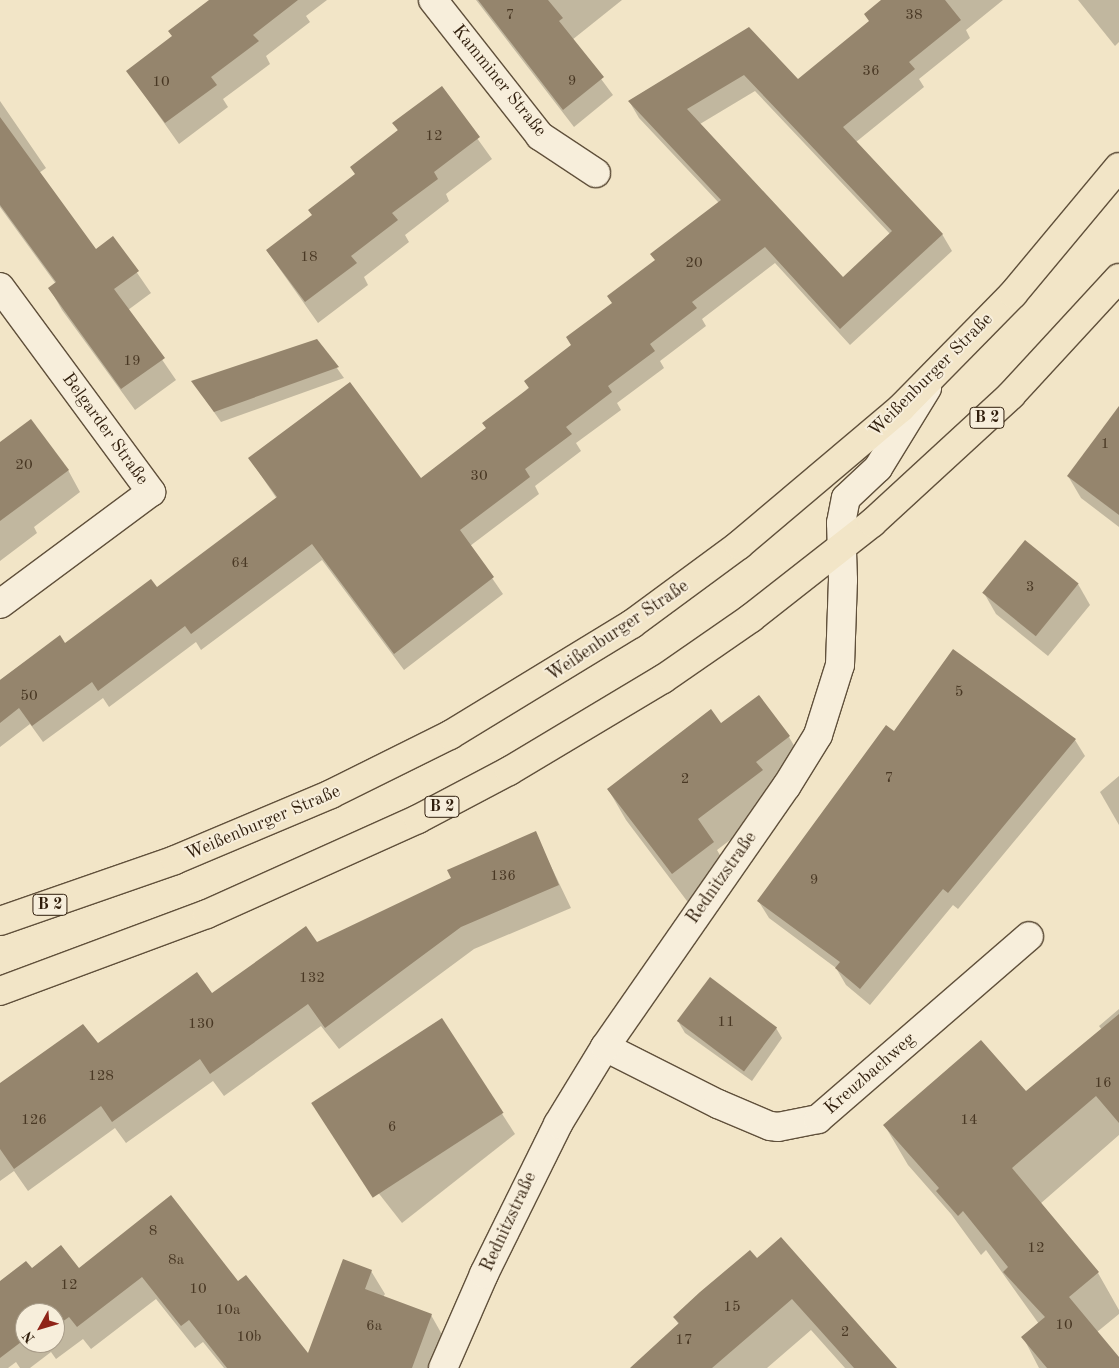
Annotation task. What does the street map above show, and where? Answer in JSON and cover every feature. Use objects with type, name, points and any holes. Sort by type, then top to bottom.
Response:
[{"type":"main road","name":"Weißenburger Straße","points":[[0,921],[175,860],[322,798],[450,735],[595,649],[711,568],[849,454],[934,376],[1013,294],[1119,167]]},
{"type":"main road","name":"B 2","points":[[0,991],[208,914],[345,853],[489,782],[663,679],[751,618],[842,546],[1011,395],[1119,278]]},
{"type":"street","name":"Kamminer Straße","points":[[433,0],[540,136],[596,172]]},
{"type":"street","name":"Belgarder Straße","points":[[0,287],[151,492],[0,604]]},
{"type":"street","name":"Rednitzstraße","points":[[443,1368],[530,1176],[605,1047],[786,787],[818,735],[840,665],[841,523],[846,498],[878,468],[934,376]]},
{"type":"street","name":"Kreuzbachweg","points":[[605,1047],[718,1104],[770,1126],[778,1127],[818,1119],[1029,936]]},
{"type":"building","points":[[209,0],[298,0],[253,35],[259,41],[211,77],[217,85],[165,123],[126,71],[172,36],[168,31]]},
{"type":"building","points":[[478,0],[548,0],[563,18],[559,21],[604,77],[563,110]]},
{"type":"building","points":[[881,0],[945,0],[961,20],[909,62],[915,69],[843,127],[943,234],[840,329],[765,247],[692,302],[697,308],[650,344],[655,351],[608,386],[612,392],[566,427],[572,434],[525,469],[530,477],[460,530],[494,577],[394,654],[312,544],[191,634],[185,626],[98,691],[92,682],[32,726],[19,708],[0,723],[0,680],[60,635],[65,643],[151,579],[157,587],[277,497],[248,458],[350,382],[421,478],[486,428],[482,423],[529,388],[524,381],[571,345],[566,337],[612,303],[607,296],[655,260],[650,254],[721,200],[628,101],[749,27],[798,79],[869,21],[864,14]],"holes":[[[744,75],[892,231],[843,277],[687,109]]]},
{"type":"building","points":[[442,86],[480,137],[434,172],[438,179],[392,213],[398,220],[351,256],[357,263],[305,302],[266,250],[312,215],[308,210],[355,174],[350,167],[398,130],[392,123]]},
{"type":"building","points":[[0,117],[96,249],[113,236],[139,271],[114,289],[165,358],[121,389],[48,288],[56,282],[0,205]]},
{"type":"building","points":[[317,339],[339,367],[214,412],[191,381]]},
{"type":"building","points":[[1119,406],[1119,515],[1067,476]]},
{"type":"building","points":[[31,419],[69,470],[0,521],[0,442]]},
{"type":"building","points":[[1025,540],[1079,583],[1036,636],[982,593]]},
{"type":"building","points":[[953,649],[1076,739],[948,893],[943,889],[860,989],[835,968],[840,962],[757,901],[886,725],[894,731]]},
{"type":"building","points":[[759,695],[790,736],[756,762],[763,770],[698,819],[714,842],[672,874],[607,789],[711,709],[721,723]]},
{"type":"building","points":[[536,831],[559,885],[461,927],[325,1028],[308,1004],[210,1074],[200,1059],[112,1122],[101,1106],[14,1169],[0,1149],[0,1083],[83,1024],[98,1043],[197,972],[212,993],[306,926],[317,942],[451,878],[447,870]]},
{"type":"building","points":[[710,977],[777,1028],[744,1071],[677,1021]]},
{"type":"building","points":[[1119,1014],[1119,1123],[1096,1096],[1012,1168],[1099,1272],[1069,1297],[1119,1357],[1119,1368],[1047,1368],[1021,1337],[1045,1317],[1003,1272],[1008,1267],[963,1211],[958,1216],[936,1191],[939,1188],[883,1125],[981,1040],[1026,1091]]},
{"type":"building","points":[[442,1018],[504,1113],[373,1198],[311,1103]]},
{"type":"building","points":[[171,1195],[238,1281],[246,1275],[308,1353],[343,1259],[372,1270],[365,1289],[432,1314],[412,1368],[227,1368],[189,1320],[181,1326],[142,1277],[77,1327],[69,1317],[65,1320],[65,1303],[15,1303],[15,1347],[0,1358],[0,1281],[26,1261],[32,1268],[61,1245],[79,1268]]},
{"type":"building","points":[[781,1237],[897,1368],[854,1368],[792,1299],[712,1368],[630,1368],[679,1323],[673,1317],[700,1292],[750,1250],[757,1258]]}]
